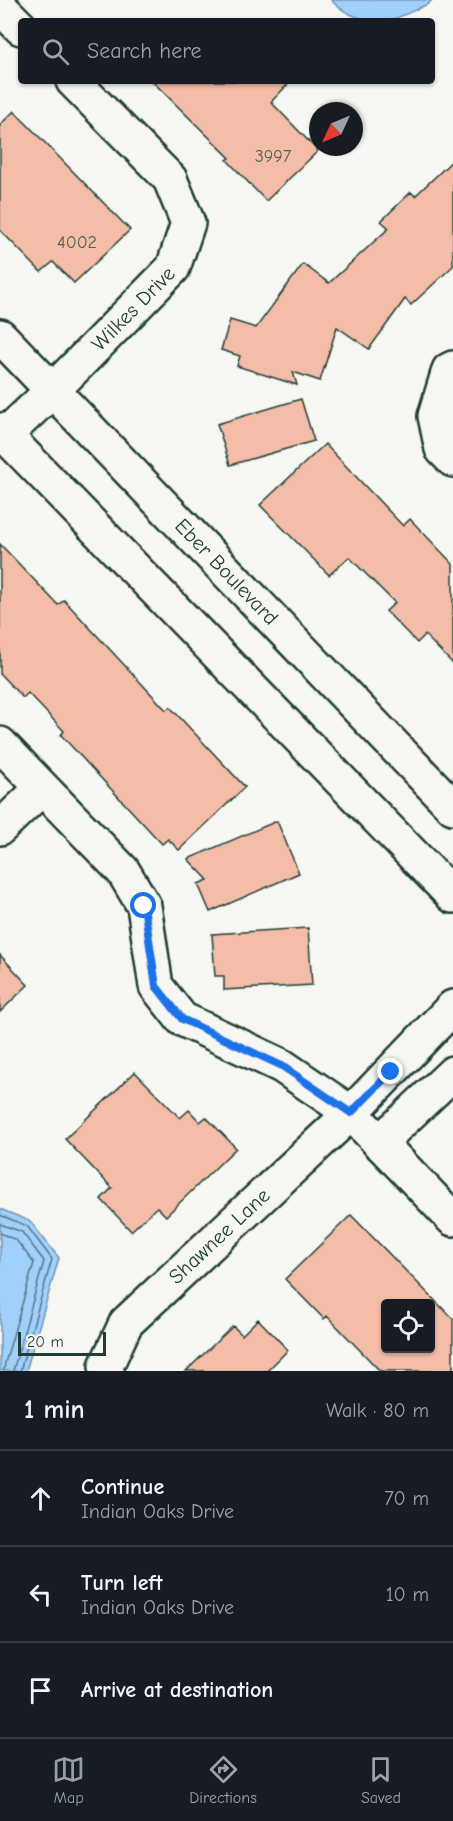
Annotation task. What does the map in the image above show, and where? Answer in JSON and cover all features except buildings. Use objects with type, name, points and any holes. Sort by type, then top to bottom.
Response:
[{"type":"street","points":[[0,7],[18,25]]},
{"type":"street","name":"Wilkes Drive","points":[[2,432],[52,390],[172,268],[188,223],[170,179],[76,84]]},
{"type":"street","name":"Eber Boulevard","points":[[0,336],[453,807]]},
{"type":"street","points":[[453,368],[449,370],[435,416],[442,449],[453,460]]},
{"type":"street","points":[[2,432],[453,896]]},
{"type":"street","points":[[0,744],[123,871],[144,906],[156,986],[182,1019],[282,1066],[351,1113],[453,1219]]},
{"type":"street","points":[[0,828],[42,788]]},
{"type":"street","name":"Shawnee Lane","points":[[107,1371],[106,1366],[126,1323],[351,1113],[453,1007]]},
{"type":"street","points":[[379,1143],[448,1078],[412,1050]]},
{"type":"water","points":[[331,0],[432,0],[396,18],[362,18],[340,8]]},
{"type":"water","points":[[0,1209],[30,1221],[59,1258],[26,1371],[0,1371]]},
{"type":"route","points":[[144,906],[156,986],[182,1019],[282,1066],[351,1113],[391,1072]]}]
